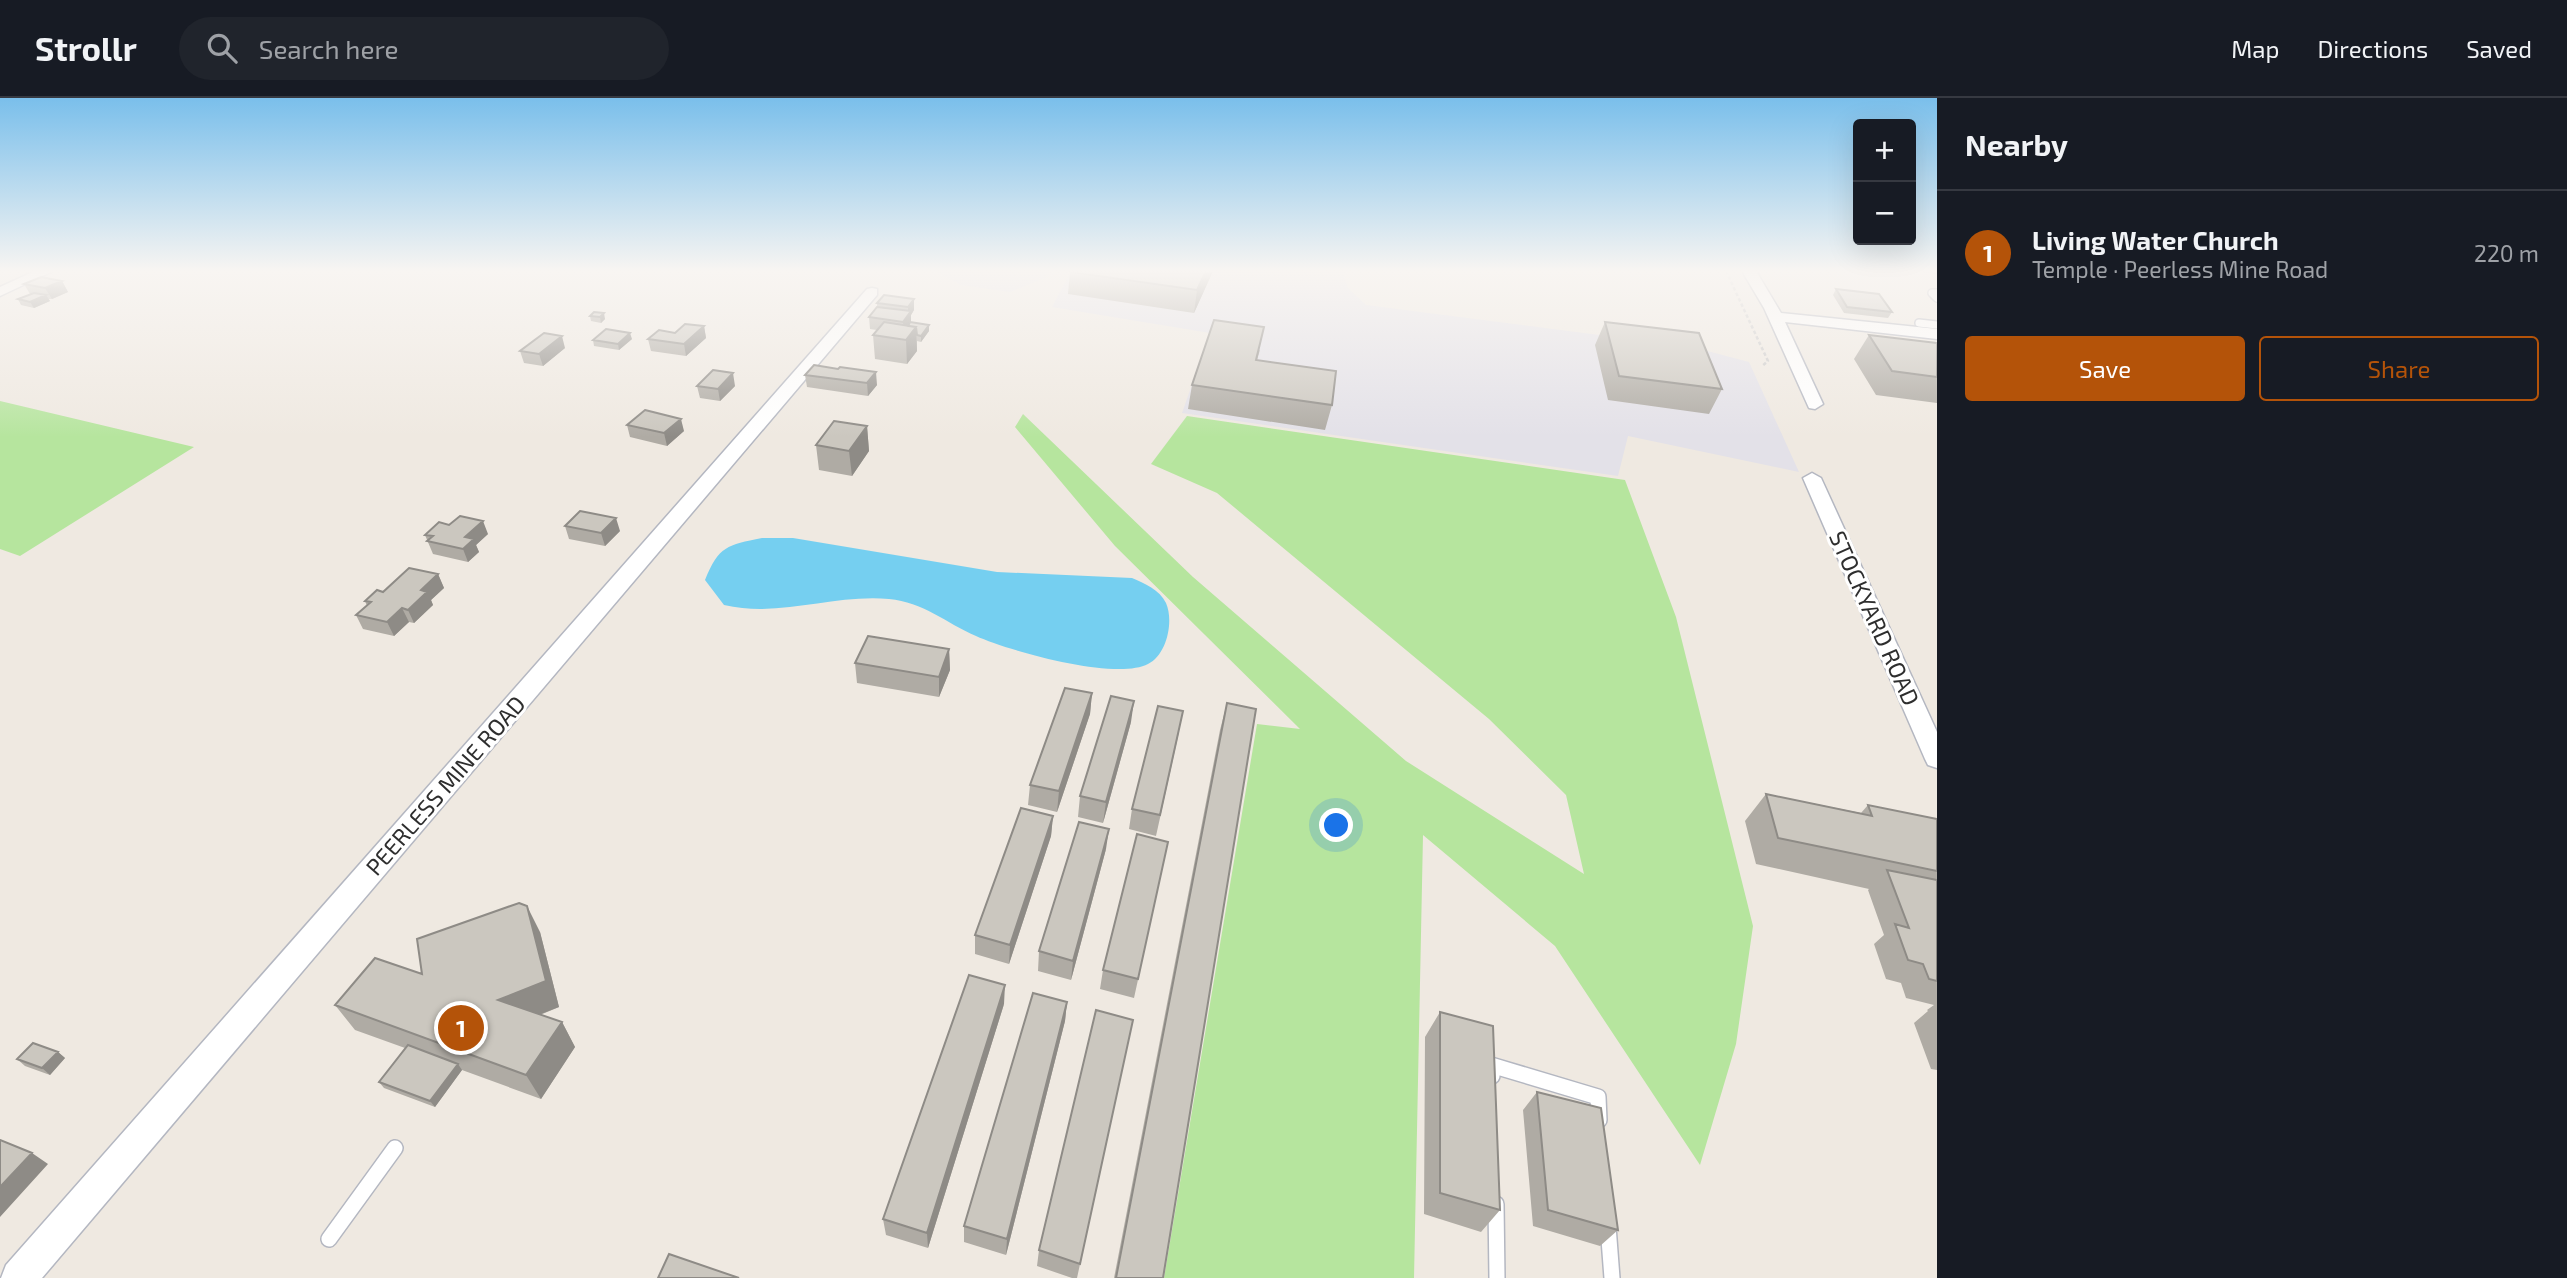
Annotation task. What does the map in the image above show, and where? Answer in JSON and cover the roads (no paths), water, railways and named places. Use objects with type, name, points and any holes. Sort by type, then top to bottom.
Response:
[{"type":"street","name":"PEERLESS MINE ROAD","points":[[19,1278],[843,326]]},
{"type":"street","points":[[1779,326],[1815,404]]},
{"type":"street","points":[[1811,326],[1937,341]]},
{"type":"street","points":[[1831,326],[1937,334]]},
{"type":"street","name":"STOCKYARD ROAD","points":[[1812,478],[1937,760]]},
{"type":"lane","points":[[1492,1091],[1491,1065],[1598,1097],[1601,1138]]},
{"type":"lane","points":[[329,1239],[395,1148]]},
{"type":"lane","points":[[1495,1184],[1497,1278]]},
{"type":"lane","points":[[1606,1208],[1612,1278]]},
{"type":"water","points":[[762,538],[793,538],[997,572],[1132,578],[1160,594],[1166,603],[1169,619],[1167,637],[1155,660],[1133,668],[1112,669],[1062,662],[1012,649],[976,636],[913,604],[889,599],[868,598],[766,609],[724,605],[705,580],[715,560],[732,545]]},
{"type":"place","name":"Living Water Church","points":[[461,1028]]}]
